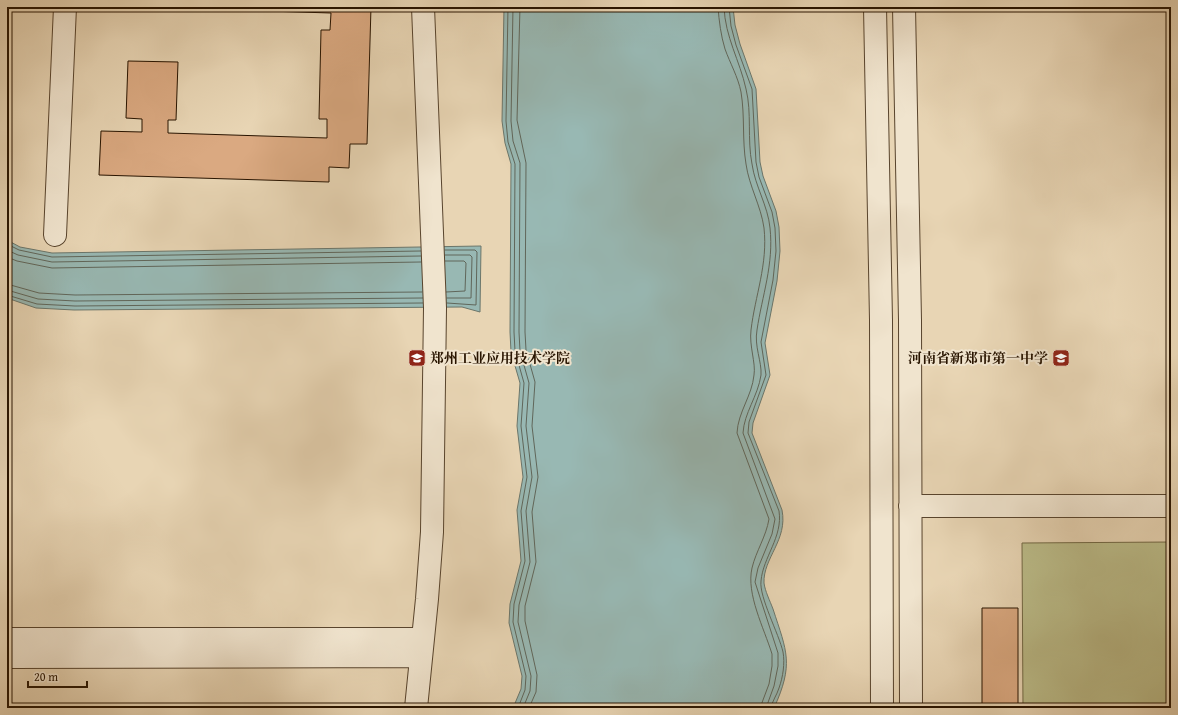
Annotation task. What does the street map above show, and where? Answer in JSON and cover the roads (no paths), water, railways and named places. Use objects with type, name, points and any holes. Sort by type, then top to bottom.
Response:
[{"type":"street","points":[[56,235],[65,7]]},
{"type":"street","points":[[416,708],[432,532],[435,308],[423,7]]},
{"type":"street","points":[[875,7],[881,320],[882,708]]},
{"type":"street","points":[[904,7],[910,305],[911,708]]},
{"type":"street","points":[[910,506],[1171,506]]},
{"type":"street","points":[[7,639],[422,648]]},
{"type":"street","points":[[7,657],[422,648]]},
{"type":"water","points":[[504,7],[733,7],[735,25],[740,44],[756,89],[760,162],[763,176],[776,211],[779,227],[780,251],[777,281],[765,343],[770,375],[753,423],[752,433],[782,510],[783,521],[779,540],[767,565],[764,583],[766,593],[782,636],[786,658],[784,680],[774,708],[513,708],[521,689],[522,676],[509,623],[510,604],[521,561],[517,510],[523,477],[517,426],[520,383],[511,352],[510,332],[511,164],[505,143],[502,121]]},
{"type":"water","points":[[7,240],[20,247],[52,253],[481,246],[480,312],[462,307],[74,310],[36,308],[7,298]]},
{"type":"place","name":"郑州工业应用技术学院","points":[[417,358]]},
{"type":"place","name":"河南省新郑市第一中学","points":[[1061,358]]}]
